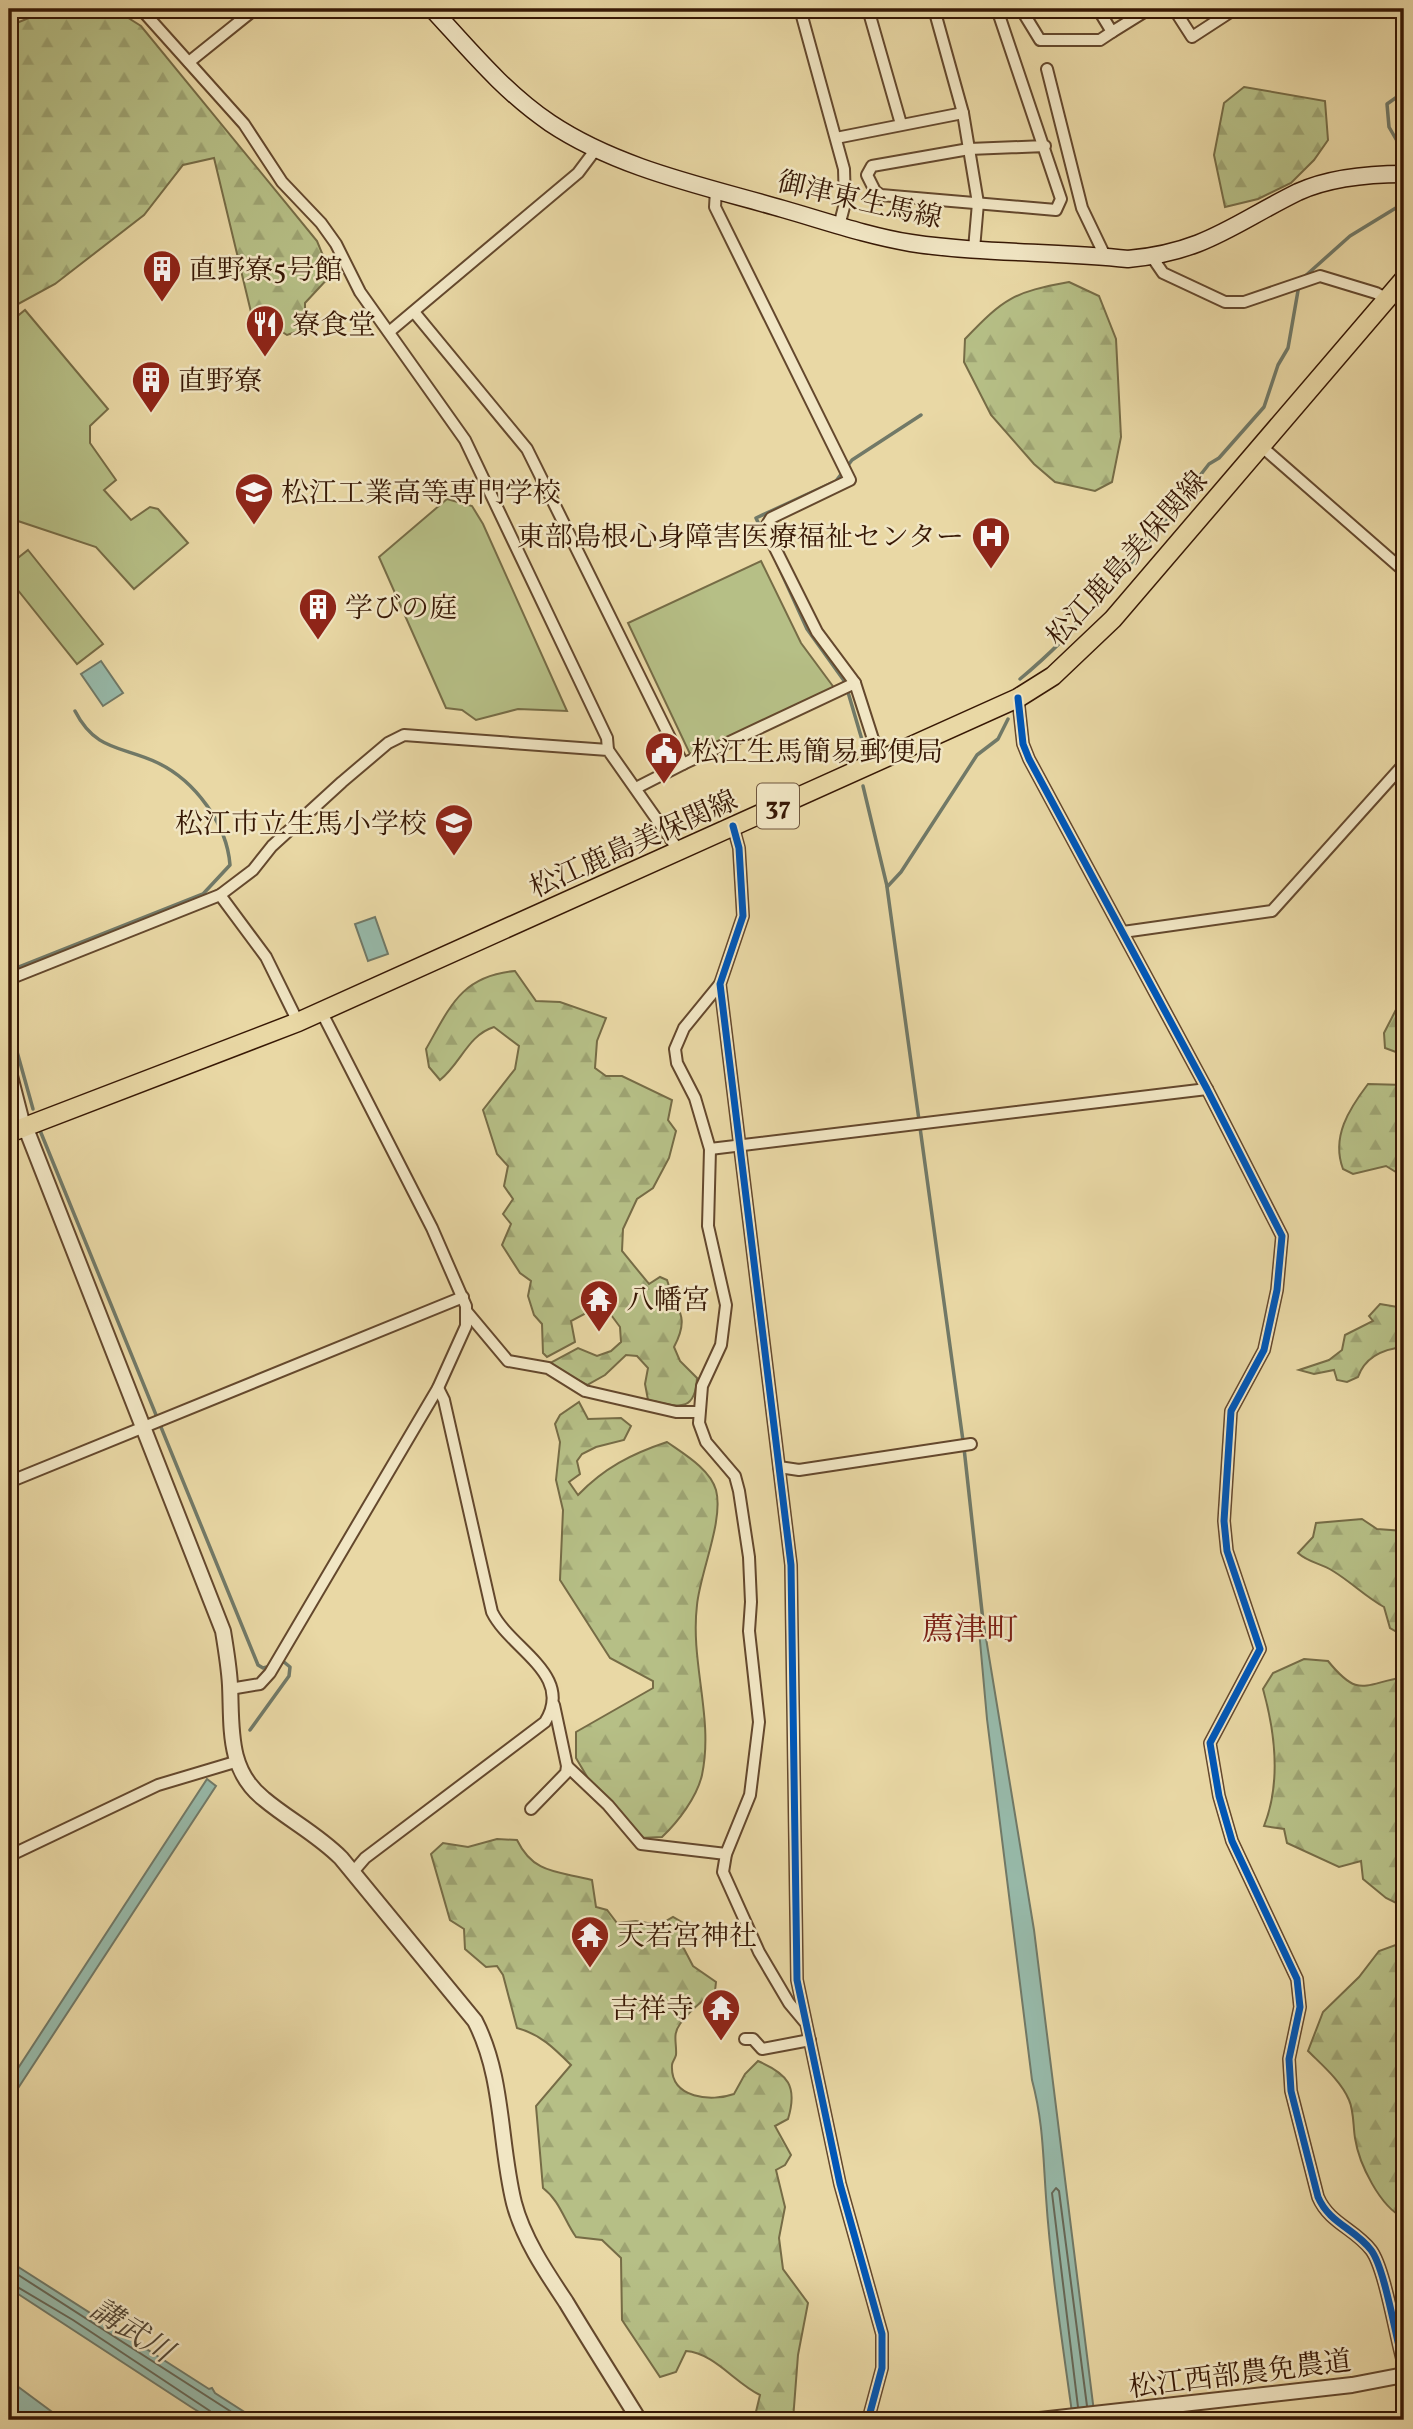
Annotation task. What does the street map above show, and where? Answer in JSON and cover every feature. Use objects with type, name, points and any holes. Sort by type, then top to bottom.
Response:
[{"type":"main road","name":"御津東生馬線","points":[[432,9],[492,75],[522,102],[556,127],[596,149],[629,163],[716,190],[839,226],[910,242],[974,249],[1152,257],[1187,250],[1216,238],[1300,192],[1334,180],[1404,174]]},
{"type":"main road","name":"松江鹿島美保関線","points":[[17,1130],[298,1021],[1018,698],[1053,676],[1113,619],[1404,279]]},
{"type":"street","points":[[141,9],[243,124],[282,182],[321,223],[336,244],[360,292],[465,440],[607,738],[608,750],[679,851]]},
{"type":"street","points":[[189,62],[255,9]]},
{"type":"street","points":[[800,9],[844,169],[845,203],[839,226]]},
{"type":"street","points":[[868,9],[901,124]]},
{"type":"street","points":[[934,9],[962,113],[978,202],[974,249]]},
{"type":"street","points":[[997,9],[1045,146],[1061,199],[1056,209],[881,195],[875,191],[867,174],[873,166],[969,149],[1045,146]]},
{"type":"street","points":[[1021,9],[1040,40],[1100,40],[1149,9]]},
{"type":"street","points":[[1098,9],[1112,32]]},
{"type":"street","points":[[1174,9],[1192,37],[1235,9]]},
{"type":"street","points":[[1047,69],[1082,208],[1105,256]]},
{"type":"street","points":[[836,138],[962,113]]},
{"type":"street","points":[[389,332],[578,173],[596,149]]},
{"type":"street","points":[[716,190],[716,207],[850,480],[771,517],[765,528],[817,632],[850,686],[880,761]]},
{"type":"street","points":[[1152,257],[1163,273],[1225,302],[1244,302],[1320,276],[1376,293],[1387,299]]},
{"type":"street","points":[[414,312],[527,449],[683,764]]},
{"type":"street","points":[[1261,446],[1404,571]]},
{"type":"street","points":[[636,788],[850,686]]},
{"type":"street","points":[[1018,698],[1023,744],[1029,759],[1207,1089],[1277,1225],[1282,1242],[1277,1290],[1264,1350],[1231,1411],[1224,1521],[1227,1551],[1260,1649],[1210,1743],[1219,1796],[1232,1841],[1299,1986],[1300,2007],[1289,2059],[1291,2091],[1318,2197],[1324,2211],[1359,2237],[1377,2258],[1404,2366]]},
{"type":"street","points":[[9,979],[220,895],[253,870],[272,846],[342,782],[397,738],[434,736],[608,750]]},
{"type":"street","points":[[1123,932],[1272,911],[1404,764]]},
{"type":"street","points":[[733,826],[739,848],[743,916],[720,984],[684,1028],[675,1049],[677,1063],[695,1098],[710,1149],[708,1226],[726,1305],[721,1345],[702,1386],[699,1412],[706,1442],[736,1476],[750,1579],[748,1630],[759,1722],[750,1796],[726,1854],[723,1872],[747,1928],[789,2003],[806,2022]]},
{"type":"street","points":[[220,895],[267,957],[298,1021]]},
{"type":"street","points":[[720,984],[777,1429],[791,1565],[797,1968],[840,2184],[882,2334],[880,2381],[869,2420]]},
{"type":"street","points":[[230,1689],[260,1684],[270,1673],[438,1388],[466,1326],[467,1312],[463,1297],[432,1228],[321,1011]]},
{"type":"street","points":[[9,1064],[17,1130],[143,1427],[223,1631],[235,1762],[245,1781],[263,1799],[320,1837],[353,1872],[458,1998],[484,2039],[494,2070],[508,2171],[520,2221],[544,2268],[639,2420]]},
{"type":"street","points":[[710,1149],[1207,1089]]},
{"type":"street","points":[[9,1482],[463,1297]]},
{"type":"street","points":[[467,1312],[508,1361],[548,1368],[585,1391],[676,1412],[699,1412]]},
{"type":"street","points":[[438,1388],[447,1413],[492,1612],[510,1639],[546,1675],[553,1689],[566,1773],[531,1809]]},
{"type":"street","points":[[779,1467],[799,1470],[971,1444]]},
{"type":"street","points":[[353,1872],[365,1858],[545,1722],[554,1705]]},
{"type":"street","points":[[9,1856],[158,1785],[235,1762]]},
{"type":"street","points":[[567,1766],[608,1805],[641,1844],[726,1854]]},
{"type":"street","points":[[745,2039],[753,2039],[762,2049],[810,2040]]},
{"type":"street","name":"松江西部農免農道","points":[[1040,2420],[1352,2385],[1404,2375]]},
{"type":"green space","points":[[51,9],[114,9],[141,26],[317,241],[331,275],[305,303],[305,329],[287,335],[251,312],[214,158],[183,165],[144,215],[55,284],[9,309],[9,10],[19,22]]},
{"type":"green space","points":[[1244,87],[1325,101],[1328,140],[1314,160],[1291,183],[1258,199],[1225,207],[1214,155],[1224,103]]},
{"type":"green space","points":[[1069,282],[1099,296],[1116,339],[1121,437],[1112,482],[1095,491],[1055,482],[1034,464],[991,415],[964,362],[965,339],[990,314],[1022,294]]},
{"type":"green space","points":[[25,310],[108,409],[90,426],[90,443],[116,480],[104,490],[131,520],[150,507],[158,509],[188,543],[134,589],[96,547],[18,521],[9,513],[9,323]]},
{"type":"green space","points":[[447,499],[472,506],[483,524],[567,711],[518,709],[476,720],[462,710],[446,708],[379,557]]},
{"type":"green space","points":[[28,550],[103,644],[77,664],[9,579],[9,565]]},
{"type":"green space","points":[[761,561],[801,643],[835,689],[690,754],[628,623]]},
{"type":"green space","points":[[515,971],[536,1001],[560,1002],[606,1018],[597,1041],[595,1068],[606,1076],[622,1076],[672,1100],[668,1120],[676,1131],[669,1158],[653,1188],[637,1199],[623,1229],[622,1251],[649,1284],[660,1277],[667,1280],[682,1320],[674,1347],[680,1361],[697,1378],[695,1390],[688,1403],[675,1405],[648,1400],[645,1384],[648,1368],[637,1356],[626,1355],[605,1375],[587,1385],[552,1366],[550,1363],[578,1348],[597,1356],[611,1351],[621,1342],[620,1327],[603,1304],[571,1321],[575,1342],[547,1357],[543,1353],[542,1324],[534,1315],[528,1296],[531,1281],[520,1273],[502,1245],[511,1224],[503,1214],[513,1199],[504,1186],[508,1166],[497,1154],[483,1110],[515,1069],[519,1046],[494,1027],[478,1036],[440,1080],[429,1067],[426,1049],[450,1007],[469,987],[482,979]]},
{"type":"green space","points":[[1404,994],[1404,1055],[1385,1048],[1384,1033]]},
{"type":"green space","points":[[1368,1084],[1404,1085],[1404,1177],[1386,1166],[1353,1174],[1343,1169],[1339,1146],[1344,1124],[1354,1103]]},
{"type":"green space","points":[[1380,1304],[1404,1308],[1404,1347],[1376,1355],[1365,1364],[1358,1377],[1347,1382],[1337,1380],[1334,1370],[1314,1374],[1299,1370],[1329,1360],[1342,1350],[1345,1335],[1373,1321],[1369,1316]]},
{"type":"green space","points":[[579,1402],[588,1419],[621,1418],[631,1426],[624,1440],[596,1447],[582,1454],[577,1461],[580,1474],[569,1482],[578,1495],[619,1463],[667,1442],[702,1469],[716,1490],[717,1516],[697,1605],[697,1648],[705,1733],[702,1775],[686,1809],[662,1837],[641,1838],[589,1780],[576,1758],[576,1732],[653,1688],[653,1681],[610,1658],[560,1580],[563,1510],[556,1480],[560,1442],[555,1424],[560,1415]]},
{"type":"green space","points":[[1362,1519],[1377,1529],[1404,1531],[1404,1636],[1390,1628],[1384,1607],[1333,1571],[1298,1553],[1313,1537],[1316,1523]]},
{"type":"green space","points":[[1304,1659],[1328,1661],[1347,1681],[1355,1685],[1370,1685],[1404,1677],[1404,1806],[1396,1834],[1404,1843],[1404,1907],[1386,1898],[1363,1879],[1361,1861],[1339,1867],[1287,1843],[1284,1829],[1264,1826],[1273,1793],[1274,1758],[1271,1722],[1263,1689],[1273,1673]]},
{"type":"green space","points":[[497,1839],[517,1840],[531,1860],[548,1870],[592,1880],[596,1907],[607,1910],[617,1923],[636,1921],[659,1925],[673,1917],[685,1924],[687,1933],[682,1945],[693,1966],[716,1982],[715,1991],[688,2015],[676,2032],[673,2076],[685,2091],[715,2098],[734,2094],[745,2074],[758,2061],[777,2071],[788,2082],[792,2098],[788,2119],[775,2126],[791,2155],[785,2165],[776,2170],[785,2207],[779,2238],[783,2269],[808,2303],[798,2355],[793,2420],[754,2420],[760,2395],[706,2357],[696,2353],[686,2351],[676,2372],[660,2377],[622,2320],[621,2258],[602,2240],[576,2237],[558,2205],[543,2188],[536,2106],[571,2065],[540,2038],[517,2028],[503,1975],[497,1966],[486,1967],[465,1949],[464,1929],[450,1920],[431,1854],[443,1843],[468,1847]]},
{"type":"green space","points":[[1404,1942],[1404,2218],[1387,2205],[1366,2172],[1357,2148],[1352,2109],[1346,2093],[1308,2051],[1323,2012],[1359,1977],[1379,1951]]},
{"type":"water","points":[[101,661],[123,693],[103,706],[81,674]]},
{"type":"water","points":[[375,917],[388,954],[368,961],[355,924]]},
{"type":"water","points":[[984,1626],[1034,1930],[1095,2420],[1073,2420],[1051,2253],[1040,2124],[1032,2080],[987,1719],[979,1630]]},
{"type":"water","points":[[207,1779],[216,1786],[9,2102],[9,2082]]},
{"type":"water","points":[[9,2261],[209,2389],[212,2388],[215,2393],[257,2420],[212,2420],[191,2407],[9,2288]]},
{"type":"water","points":[[9,2380],[63,2420],[9,2420]]},
{"type":"waterway","points":[[1404,92],[1387,104],[1389,127],[1404,153]]},
{"type":"waterway","points":[[1303,278],[1350,236],[1404,203]]},
{"type":"waterway","points":[[1020,679],[1047,656],[1097,604],[1209,464],[1219,458],[1264,407],[1278,365],[1288,348],[1299,285]]},
{"type":"waterway","points":[[762,531],[756,518],[836,481],[852,460],[921,415]]},
{"type":"waterway","points":[[777,563],[807,629],[845,682],[865,750]]},
{"type":"waterway","points":[[9,971],[203,894],[230,865],[223,834],[216,819],[196,792],[172,771],[158,763],[101,741],[83,724],[75,711]]},
{"type":"waterway","points":[[984,1630],[964,1448],[887,887],[901,872],[977,755],[998,739],[1008,719]]},
{"type":"waterway","points":[[863,786],[887,886]]},
{"type":"waterway","points":[[9,1023],[33,1109]]},
{"type":"waterway","points":[[39,1128],[258,1665],[263,1668],[271,1666]]},
{"type":"waterway","points":[[250,1730],[289,1676],[290,1667],[284,1662],[278,1663]]},
{"type":"cycle path","points":[[1018,698],[1023,744],[1029,759],[1207,1089],[1282,1236],[1277,1290],[1264,1350],[1231,1411],[1224,1521],[1227,1551],[1260,1649],[1210,1743],[1219,1796],[1232,1841],[1297,1979],[1300,2007],[1289,2059],[1291,2091],[1318,2197],[1335,2220],[1365,2243],[1376,2259],[1404,2366]]},
{"type":"cycle path","points":[[733,826],[739,848],[743,916],[720,984],[791,1565],[797,1980],[840,2184],[882,2334],[882,2368],[868,2420]]},
{"type":"place","name":"直野寮5号館","points":[[162,303]]},
{"type":"place","name":"寮食堂","points":[[265,358]]},
{"type":"place","name":"直野寮","points":[[151,414]]},
{"type":"place","name":"松江工業高等専門学校","points":[[254,526]]},
{"type":"place","name":"東部島根心身障害医療福祉センター","points":[[991,570]]},
{"type":"place","name":"学びの庭","points":[[318,641]]},
{"type":"place","name":"松江生馬簡易郵便局","points":[[664,785]]},
{"type":"place","name":"松江市立生馬小学校","points":[[454,857]]},
{"type":"place","name":"八幡宮","points":[[599,1333]]},
{"type":"place","name":"天若宮神社","points":[[590,1969]]},
{"type":"place","name":"吉祥寺","points":[[721,2042]]},
{"type":"district","name":"薦津町","points":[[970,1629]]},
{"type":"water label","name":"講武川","points":[[132,2330]]}]
